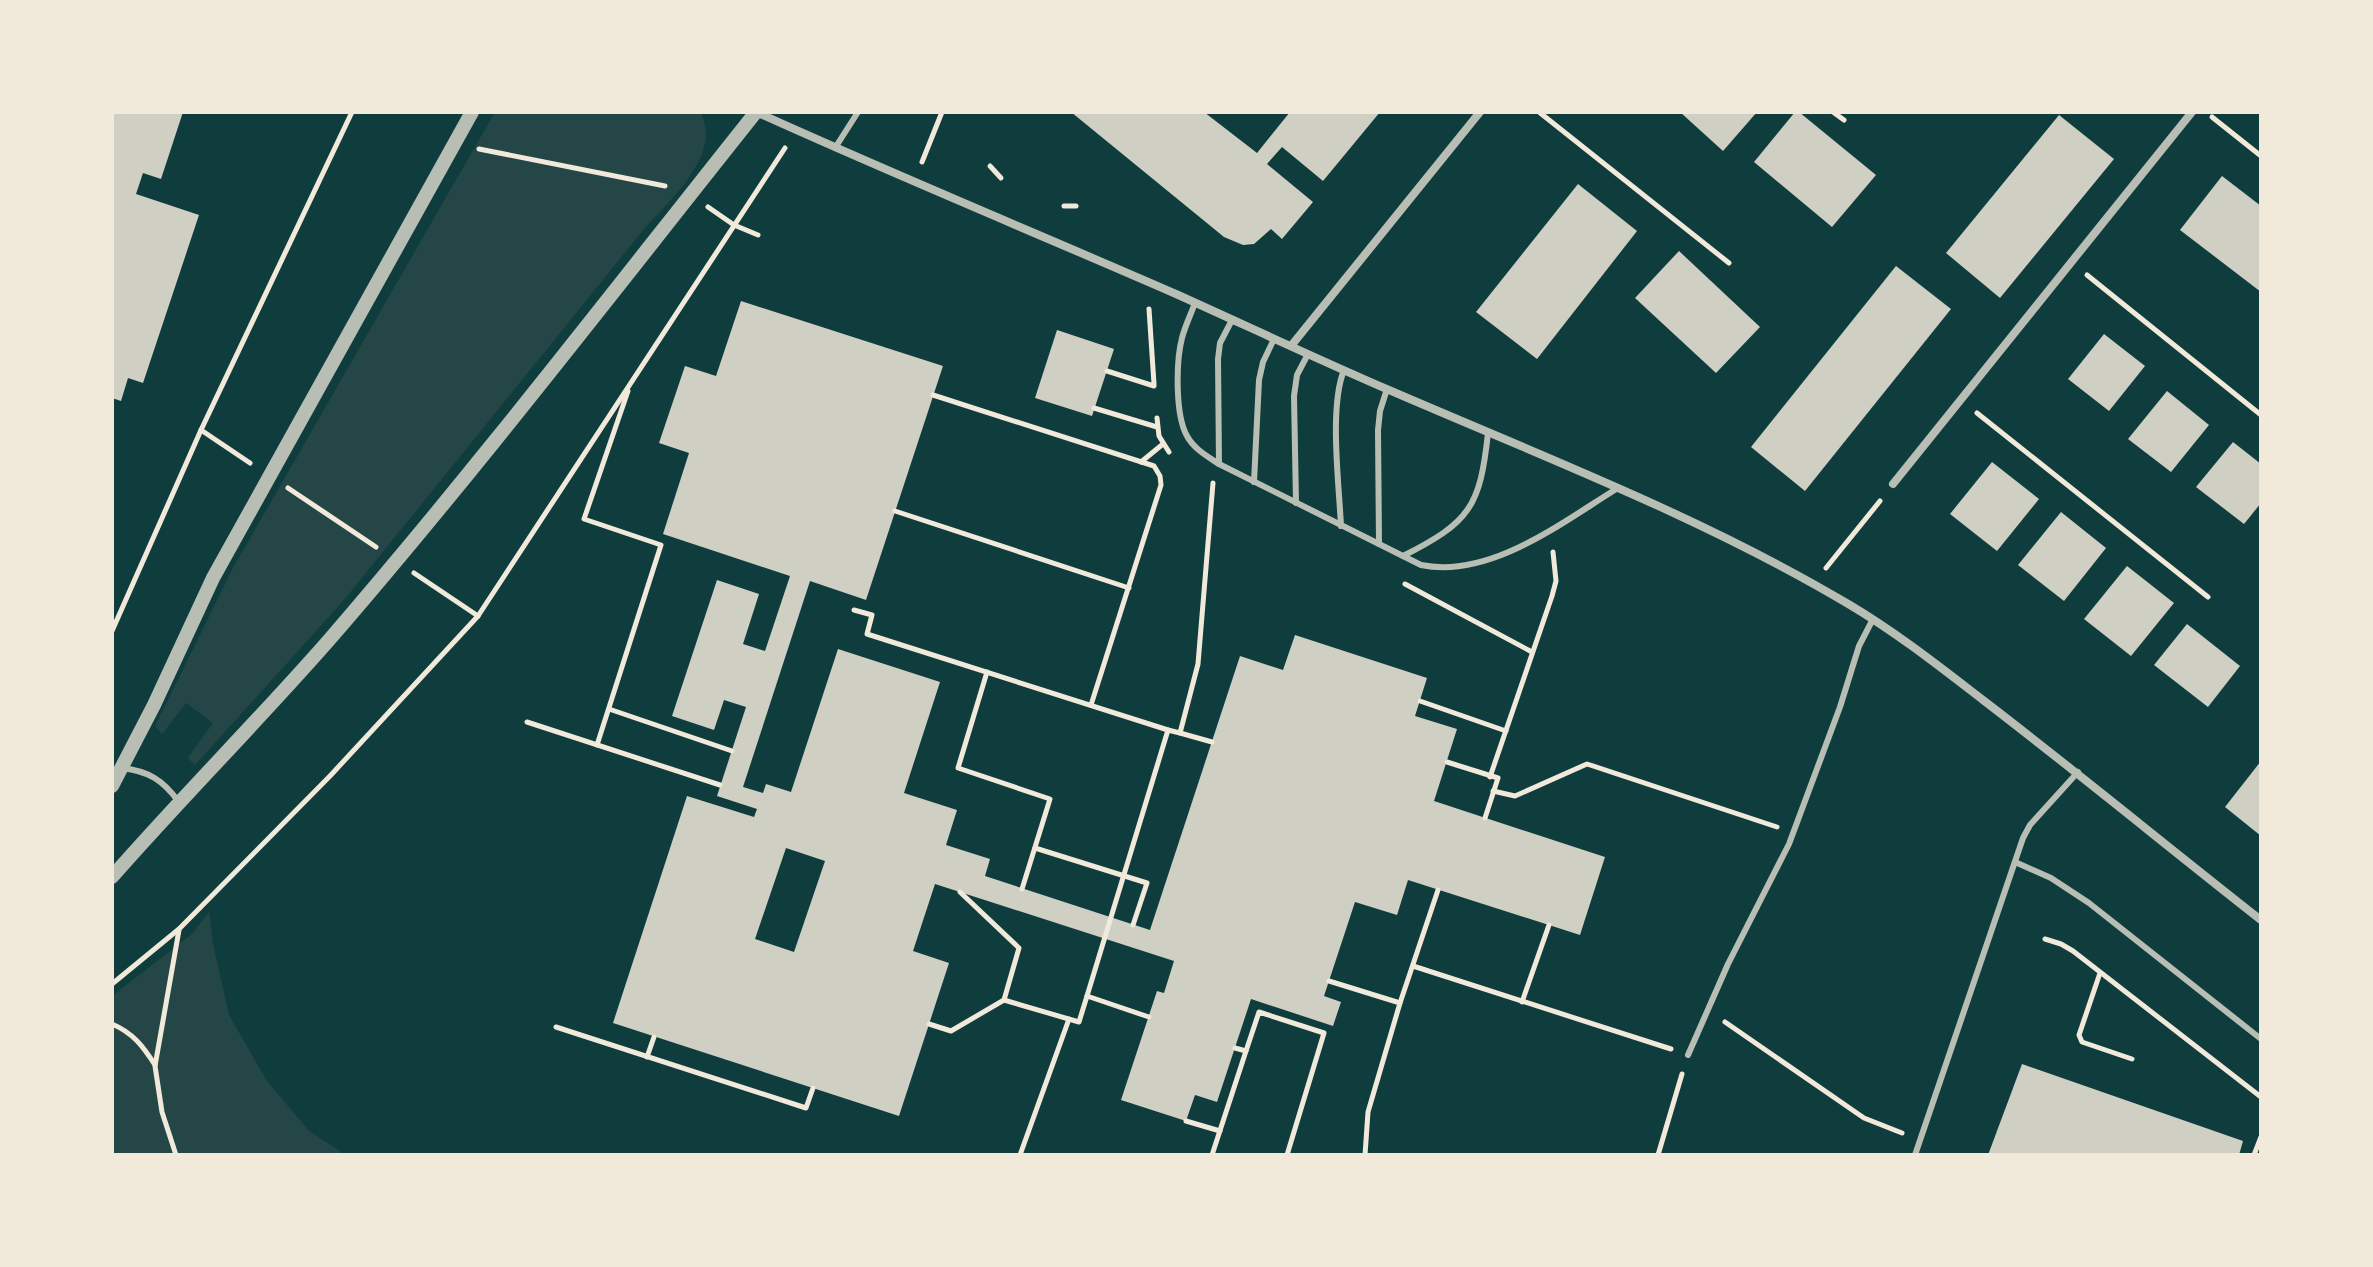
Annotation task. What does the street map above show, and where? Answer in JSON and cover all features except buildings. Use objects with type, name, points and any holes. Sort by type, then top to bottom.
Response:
[{"type":"street","points":[[112,786],[154,705],[213,578],[472,112]]},
{"type":"street","points":[[112,877],[178,801],[327,642],[398,558],[756,112],[1690,520],[1813,584],[1901,637],[2078,772],[2261,920]]},
{"type":"street","points":[[1291,346],[1480,112]]},
{"type":"street","points":[[1893,484],[2192,112]]},
{"type":"lane","points":[[835,148],[858,112]]},
{"type":"lane","points":[[1195,303],[1180,347],[1182,425],[1188,439],[1199,451],[1219,464],[1421,565],[1463,567],[1501,555],[1545,533],[1618,488]]},
{"type":"lane","points":[[1219,464],[1218,359],[1220,343],[1232,320]]},
{"type":"lane","points":[[1254,482],[1259,380],[1263,362],[1274,339]]},
{"type":"lane","points":[[1296,503],[1294,396],[1297,375],[1308,354]]},
{"type":"lane","points":[[1341,526],[1337,410],[1344,370]]},
{"type":"lane","points":[[1379,545],[1378,430],[1387,389]]},
{"type":"lane","points":[[1403,556],[1449,531],[1468,510],[1480,482],[1488,433]]},
{"type":"lane","points":[[1688,1055],[1793,832],[1840,707],[1859,646],[1873,619]]},
{"type":"lane","points":[[122,768],[149,774],[161,781],[178,801]]},
{"type":"lane","points":[[1915,1155],[2030,825],[2078,772]]},
{"type":"lane","points":[[2015,862],[2051,878],[2089,903],[2261,1039]]},
{"type":"path","points":[[112,631],[201,430],[352,112]]},
{"type":"path","points":[[914,182],[942,112]]},
{"type":"path","points":[[1539,112],[1729,263]]},
{"type":"path","points":[[1833,112],[1844,120]]},
{"type":"path","points":[[2206,112],[2261,156]]},
{"type":"path","points":[[112,984],[179,929],[330,776],[478,616],[796,130]]},
{"type":"path","points":[[454,144],[693,191],[713,212],[758,235]]},
{"type":"path","points":[[990,166],[1001,178]]},
{"type":"path","points":[[1064,206],[1076,206]]},
{"type":"path","points":[[2072,263],[2261,415]]},
{"type":"path","points":[[1107,371],[1154,386]]},
{"type":"path","points":[[597,745],[661,545],[584,519],[632,382]]},
{"type":"path","points":[[933,395],[1154,466],[1160,476],[1161,485],[1091,705]]},
{"type":"path","points":[[1961,401],[2208,597]]},
{"type":"path","points":[[1094,408],[1157,427]]},
{"type":"path","points":[[201,430],[254,465]]},
{"type":"path","points":[[1140,462],[1163,444]]},
{"type":"path","points":[[1180,733],[1198,664],[1213,482]]},
{"type":"path","points":[[280,483],[386,554]]},
{"type":"path","points":[[1813,584],[1893,484]]},
{"type":"path","points":[[895,511],[1129,588]]},
{"type":"path","points":[[1490,777],[1556,581],[1553,553],[1545,533]]},
{"type":"path","points":[[412,571],[478,616]]},
{"type":"path","points":[[854,610],[872,615],[867,634],[1212,742]]},
{"type":"path","points":[[987,672],[958,768],[1050,799],[1022,889]]},
{"type":"path","points":[[1420,701],[1506,731]]},
{"type":"path","points":[[609,709],[732,751]]},
{"type":"path","points":[[527,722],[720,785]]},
{"type":"path","points":[[1004,1000],[1079,1022],[1168,730]]},
{"type":"path","points":[[1447,762],[1498,778],[1485,818]]},
{"type":"path","points":[[1493,791],[1515,796],[1587,764],[1793,832]]},
{"type":"path","points":[[1035,848],[1147,883],[1133,925]]},
{"type":"path","points":[[1365,1155],[1368,1112],[1438,890]]},
{"type":"path","points":[[929,1024],[951,1031],[1004,1000],[1019,948],[960,892]]},
{"type":"path","points":[[1522,1002],[1549,925]]},
{"type":"path","points":[[176,1155],[162,1112],[155,1066],[179,929]]},
{"type":"path","points":[[2045,939],[2073,951],[2261,1097]]},
{"type":"path","points":[[1413,966],[1688,1055],[1658,1155]]},
{"type":"path","points":[[2100,973],[2079,1035],[2082,1042],[2132,1059]]},
{"type":"path","points":[[1329,981],[1400,1003]]},
{"type":"path","points":[[1087,996],[1149,1017]]},
{"type":"path","points":[[1707,1010],[1864,1118],[1920,1140]]},
{"type":"path","points":[[1212,1155],[1259,1012],[1324,1033],[1287,1155]]},
{"type":"path","points":[[1020,1155],[1069,1019]]},
{"type":"path","points":[[112,1024],[142,1043],[155,1066]]},
{"type":"path","points":[[556,1027],[806,1108],[813,1088]]},
{"type":"path","points":[[647,1057],[654,1037]]},
{"type":"path","points":[[1235,1048],[1246,1051]]},
{"type":"path","points":[[1186,1121],[1220,1131]]},
{"type":"path","points":[[2254,1155],[2261,1137]]},
{"type":"shaded area","points":[[495,112],[700,112],[706,128],[705,144],[699,160],[679,190],[644,229],[344,600],[195,765],[188,758],[213,723],[186,703],[162,734],[155,726],[233,568]]},
{"type":"shaded area","points":[[209,912],[229,1015],[267,1081],[309,1131],[346,1155],[112,1155],[112,996],[192,934]]}]
